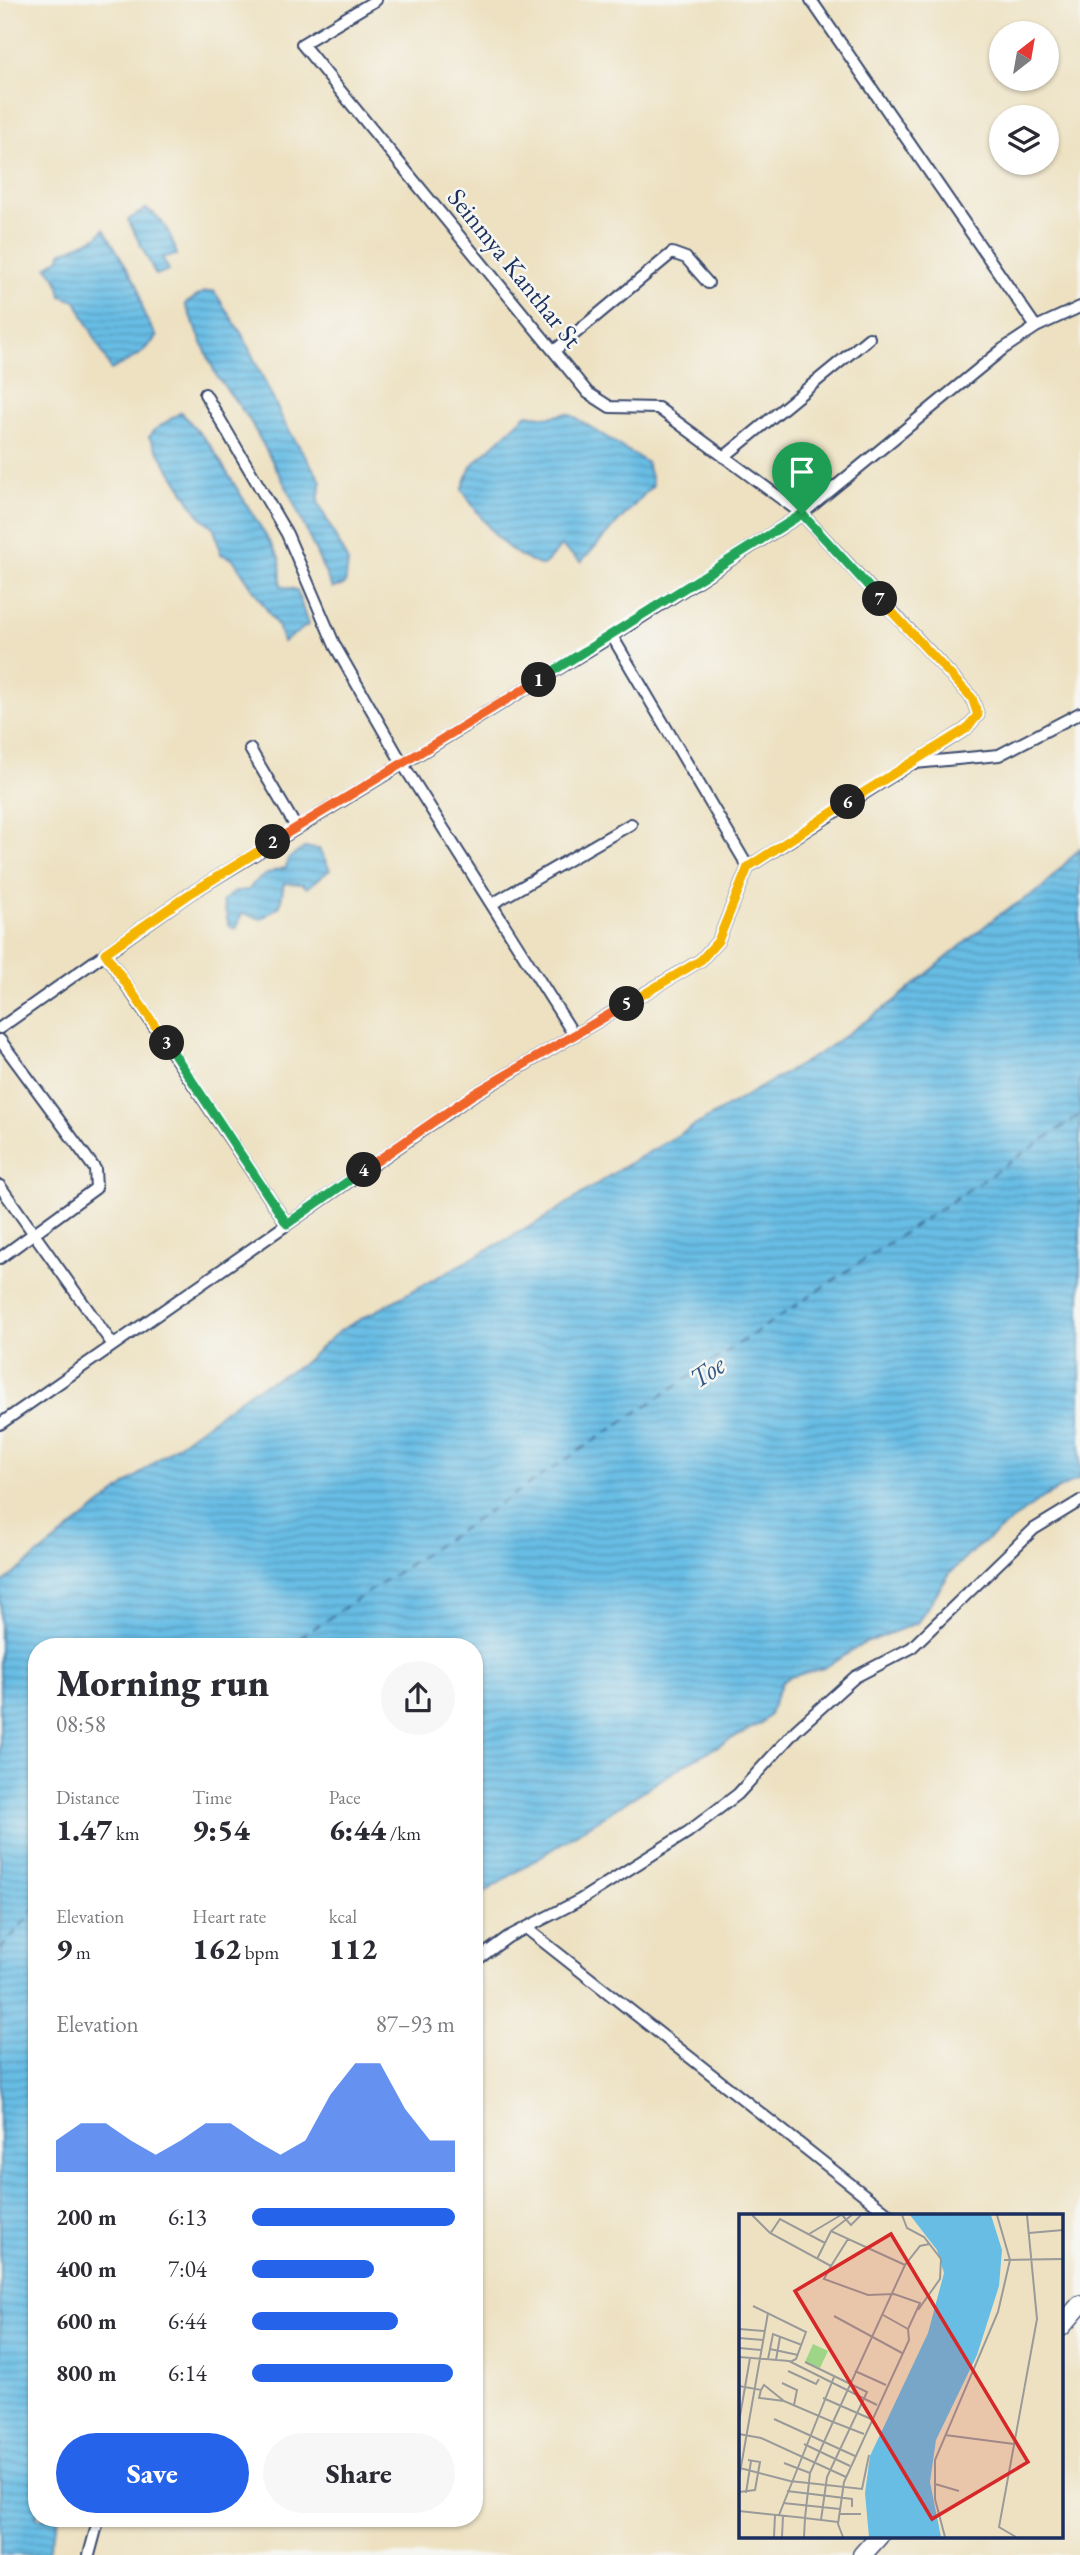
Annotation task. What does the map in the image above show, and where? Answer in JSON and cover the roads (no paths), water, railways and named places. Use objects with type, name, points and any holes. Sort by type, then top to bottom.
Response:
[{"type":"main road","points":[[1062,2326],[1080,2305]]},
{"type":"main road","points":[[862,2555],[877,2538]]},
{"type":"street","name":"Seinmya Kanthar St","points":[[376,0],[302,44],[588,393],[610,407],[658,408],[802,514],[972,698],[978,715],[966,729],[911,763]]},
{"type":"street","points":[[811,0],[1036,327]]},
{"type":"street","points":[[554,351],[673,253],[686,258],[708,283]]},
{"type":"street","points":[[0,1028],[188,895],[612,636],[802,514],[1003,349],[1036,327],[1080,307]]},
{"type":"street","points":[[724,457],[869,338]]},
{"type":"street","points":[[205,394],[287,534],[335,646],[402,763],[574,1035]]},
{"type":"street","points":[[612,636],[748,867]]},
{"type":"street","points":[[0,1424],[472,1095],[701,960],[718,941],[748,867],[911,763],[999,755],[1080,713]]},
{"type":"street","points":[[250,750],[296,827]]},
{"type":"street","points":[[492,904],[631,824]]},
{"type":"street","points":[[105,953],[287,1224]]},
{"type":"street","points":[[0,1040],[95,1169],[97,1178],[96,1188],[0,1258]]},
{"type":"street","points":[[0,1186],[113,1345]]},
{"type":"street","points":[[483,1955],[508,1937],[580,1900],[688,1832],[738,1794],[796,1730],[855,1677],[911,1648],[1034,1529],[1080,1501]]},
{"type":"street","points":[[526,1928],[888,2214]]},
{"type":"street","points":[[89,2555],[97,2527]]},
{"type":"water","points":[[146,209],[162,222],[177,255],[162,257],[169,270],[156,275],[128,220]]},
{"type":"water","points":[[104,229],[138,286],[144,315],[157,337],[139,355],[111,370],[76,301],[61,296],[58,281],[47,267],[60,258],[61,253],[97,237]]},
{"type":"water","points":[[214,291],[243,336],[285,424],[321,481],[318,502],[348,562],[345,585],[332,588],[288,490],[249,419],[216,375],[185,304],[204,292]]},
{"type":"water","points":[[181,412],[211,446],[280,559],[281,586],[297,590],[308,625],[283,642],[279,628],[233,559],[221,554],[214,528],[198,514],[149,437],[153,431]]},
{"type":"water","points":[[568,413],[647,463],[653,485],[581,562],[561,546],[543,566],[516,553],[496,536],[462,490],[471,466],[527,414],[549,417]]},
{"type":"water","points":[[304,848],[319,849],[330,870],[307,888],[303,884],[284,883],[280,906],[261,919],[242,913],[236,929],[229,925],[223,901],[234,892],[249,890],[265,875],[286,868],[288,859]]},
{"type":"water","name":"Toe","points":[[1080,848],[1080,1478],[1042,1498],[975,1549],[950,1573],[917,1623],[863,1644],[824,1668],[790,1677],[782,1682],[769,1715],[761,1723],[692,1760],[483,1893],[483,1638],[28,1638],[28,2527],[56,2527],[47,2555],[0,2555],[0,1585],[156,1461],[251,1391],[300,1366],[339,1331],[542,1220],[618,1170],[820,1053],[893,1002],[997,916],[1041,889]]}]
